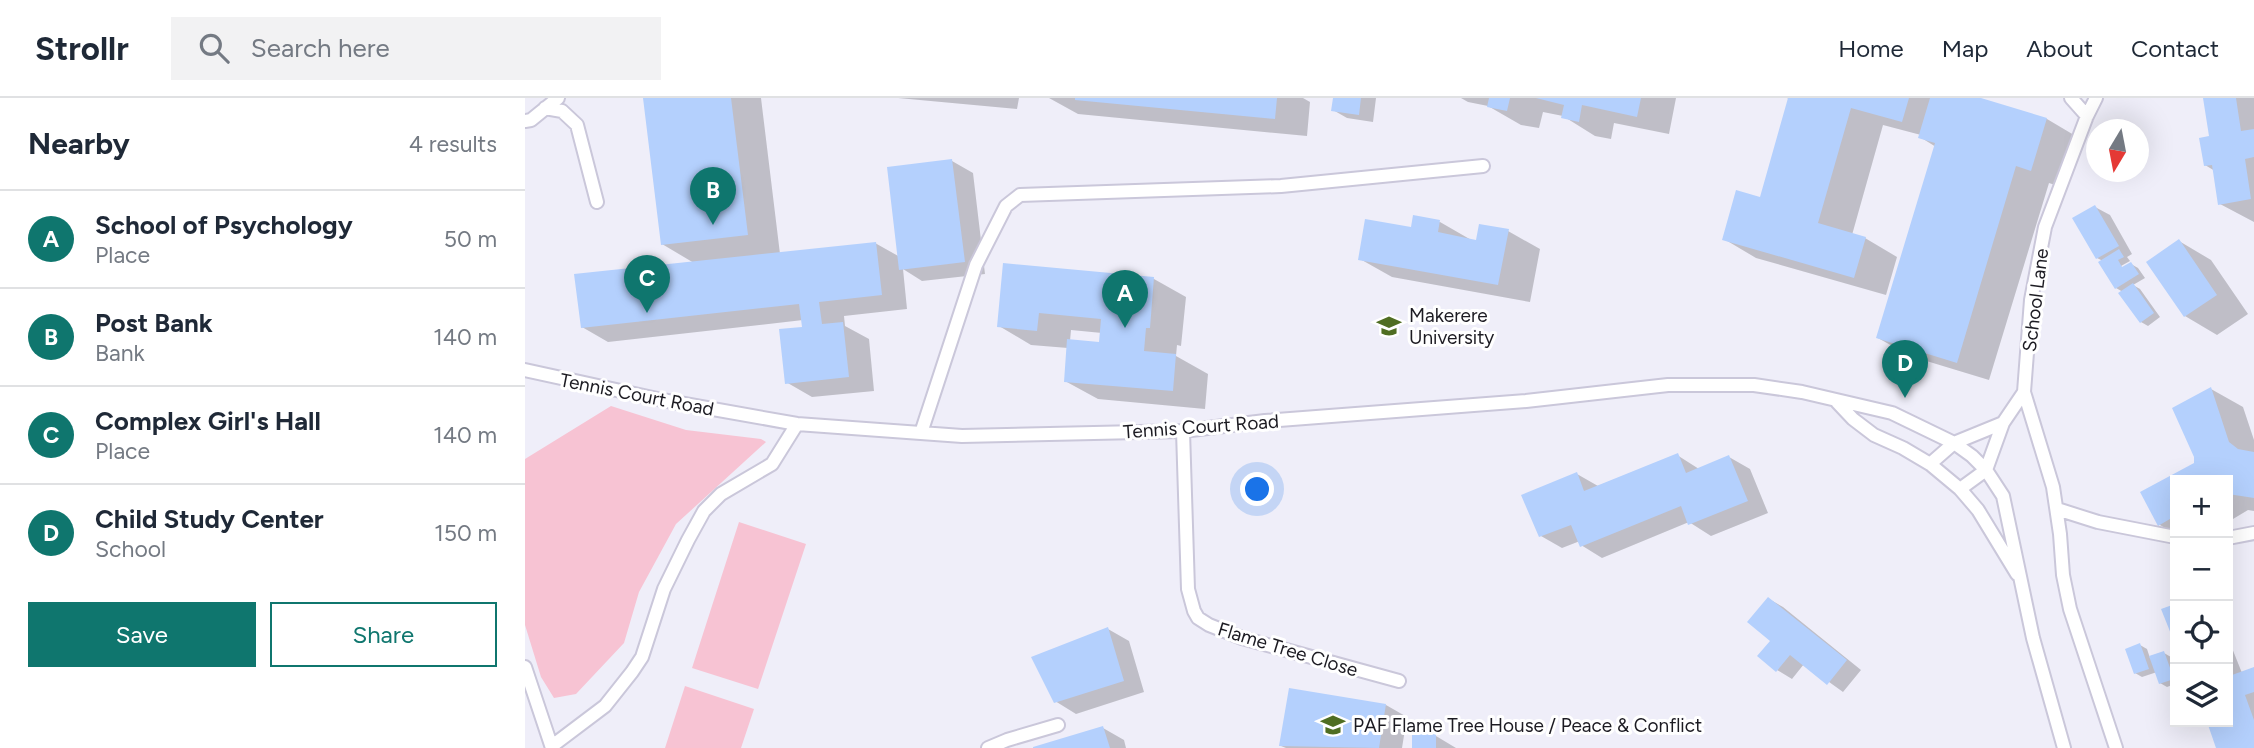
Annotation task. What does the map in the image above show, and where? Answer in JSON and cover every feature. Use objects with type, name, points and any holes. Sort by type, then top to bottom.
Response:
[{"type":"lane","points":[[525,121],[558,98]]},
{"type":"lane","points":[[2071,98],[2087,116]]},
{"type":"lane","name":"School Lane","points":[[1986,470],[2003,423],[2024,392],[2031,300],[2045,227],[2096,98]]},
{"type":"lane","points":[[545,108],[562,111],[577,125],[597,202]]},
{"type":"lane","points":[[921,433],[976,265],[1006,206],[1020,195],[1281,186],[1483,166]]},
{"type":"lane","name":"Tennis Court Road","points":[[525,370],[649,397],[797,424],[962,436],[1183,432],[1265,421],[1526,401],[1668,385],[1753,386],[1802,392],[1892,413],[1954,443],[1972,456],[1986,470],[2003,496],[2020,580]]},
{"type":"lane","points":[[2024,392],[2048,466],[2057,509],[2063,575],[2070,609],[2116,748]]},
{"type":"lane","name":"Tennis Court Road","points":[[1837,402],[1874,435],[1903,447],[1930,464],[1960,489],[1977,510],[2020,580]]},
{"type":"lane","points":[[1930,464],[1954,443],[2003,423]]},
{"type":"lane","points":[[525,667],[552,747],[605,706],[642,657],[664,589],[704,511],[721,494],[772,464],[797,424]]},
{"type":"lane","name":"Flame Tree Close","points":[[1183,432],[1188,589],[1190,604],[1198,618],[1243,638],[1399,681]]},
{"type":"lane","points":[[1960,489],[1986,470]]},
{"type":"lane","points":[[2057,509],[2098,522],[2170,536]]},
{"type":"lane","points":[[2233,537],[2254,533]]},
{"type":"lane","points":[[2020,580],[2033,638],[2064,748]]},
{"type":"lane","points":[[988,748],[1058,725]]},
{"type":"shaded area","name":"Makerere University","points":[[525,98],[2254,98],[2254,748],[525,748]]},
{"type":"shaded area","points":[[611,406],[686,430],[761,439],[766,442],[676,524],[639,592],[624,643],[576,694],[554,698],[541,677],[525,625],[525,459]]},
{"type":"shaded area","points":[[739,522],[806,544],[758,689],[692,668]]},
{"type":"shaded area","points":[[685,686],[754,709],[741,748],[665,748]]},
{"type":"building","points":[[643,98],[731,98],[748,235],[661,245]]},
{"type":"building","points":[[1075,98],[1277,98],[1275,119]]},
{"type":"building","points":[[1333,98],[1361,98],[1359,115],[1331,111]]},
{"type":"building","points":[[1489,98],[1510,98],[1507,111],[1487,107]]},
{"type":"building","points":[[1536,98],[1641,98],[1637,117],[1582,105],[1579,122],[1561,118],[1564,105]]},
{"type":"building","points":[[1788,98],[1909,98],[1902,122],[1851,108],[1818,223],[1866,237],[1854,278],[1722,240],[1736,190],[1760,197]]},
{"type":"building","points":[[1930,98],[1981,98],[2047,118],[2031,171],[2016,166],[1957,363],[1876,338],[1935,143],[1918,138]]},
{"type":"building","points":[[2203,98],[2236,98],[2241,131],[2254,129],[2254,157],[2245,159],[2251,199],[2218,205],[2212,165],[2204,166],[2199,138],[2209,136]]},
{"type":"building","points":[[952,159],[965,262],[899,270],[887,167]]},
{"type":"building","points":[[2095,205],[2119,246],[2096,259],[2072,218]]},
{"type":"building","points":[[1413,215],[1440,220],[1438,232],[1476,240],[1479,224],[1509,229],[1498,285],[1358,260],[1365,219],[1411,227]]},
{"type":"building","points":[[2179,239],[2217,295],[2184,317],[2146,262]]},
{"type":"building","points":[[876,242],[882,295],[819,302],[822,324],[843,322],[849,377],[785,384],[779,329],[802,327],[799,304],[581,328],[574,274]]},
{"type":"building","points":[[2119,249],[2124,257],[2118,260],[2122,267],[2131,262],[2139,274],[2115,289],[2098,262]]},
{"type":"building","points":[[1003,263],[1154,277],[1150,328],[1146,328],[1144,351],[1176,354],[1173,391],[1064,382],[1067,339],[1099,342],[1101,319],[1039,313],[1037,331],[997,327]]},
{"type":"building","points":[[2133,283],[2154,313],[2140,323],[2118,293]]},
{"type":"building","points":[[2211,387],[2229,442],[2238,449],[2254,452],[2254,498],[2233,495],[2233,475],[2172,475],[2194,463],[2194,457],[2172,408]]},
{"type":"building","points":[[1678,453],[1686,473],[1729,455],[1748,501],[1688,525],[1681,506],[1580,547],[1571,525],[1539,537],[1521,495],[1577,472],[1584,491]]},
{"type":"building","points":[[2170,476],[2170,519],[2158,526],[2140,492]]},
{"type":"building","points":[[1768,597],[1847,660],[1827,685],[1790,655],[1776,672],[1757,656],[1770,641],[1747,622]]},
{"type":"building","points":[[2170,606],[2170,632],[2161,609]]},
{"type":"building","points":[[1108,627],[1124,681],[1054,703],[1031,657]]},
{"type":"building","points":[[2140,643],[2149,669],[2134,674],[2125,649]]},
{"type":"building","points":[[2164,651],[2170,668],[2170,680],[2159,684],[2149,656]]},
{"type":"building","points":[[2254,667],[2254,692],[2245,695],[2254,720],[2254,748],[2216,748],[2209,727],[2233,727],[2233,675]]},
{"type":"building","name":"PAF Flame Tree House / Peace & Conflict","points":[[1289,688],[1386,704],[1379,748],[1279,746]]},
{"type":"building","points":[[1103,726],[1110,748],[1033,748],[1033,747]]},
{"type":"building","points":[[1412,734],[1436,734],[1436,748],[1412,748]]},
{"type":"place","name":"Post Bank","points":[[713,225]]},
{"type":"place","name":"Complex Girl's Hall","points":[[647,313]]},
{"type":"place","name":"Makerere University","points":[[1389,326]]},
{"type":"place","name":"School of Psychology","points":[[1125,328]]},
{"type":"place","name":"Child Study Center","points":[[1905,398]]},
{"type":"place","name":"PAF Flame Tree House / Peace & Conflict","points":[[1333,725]]}]
